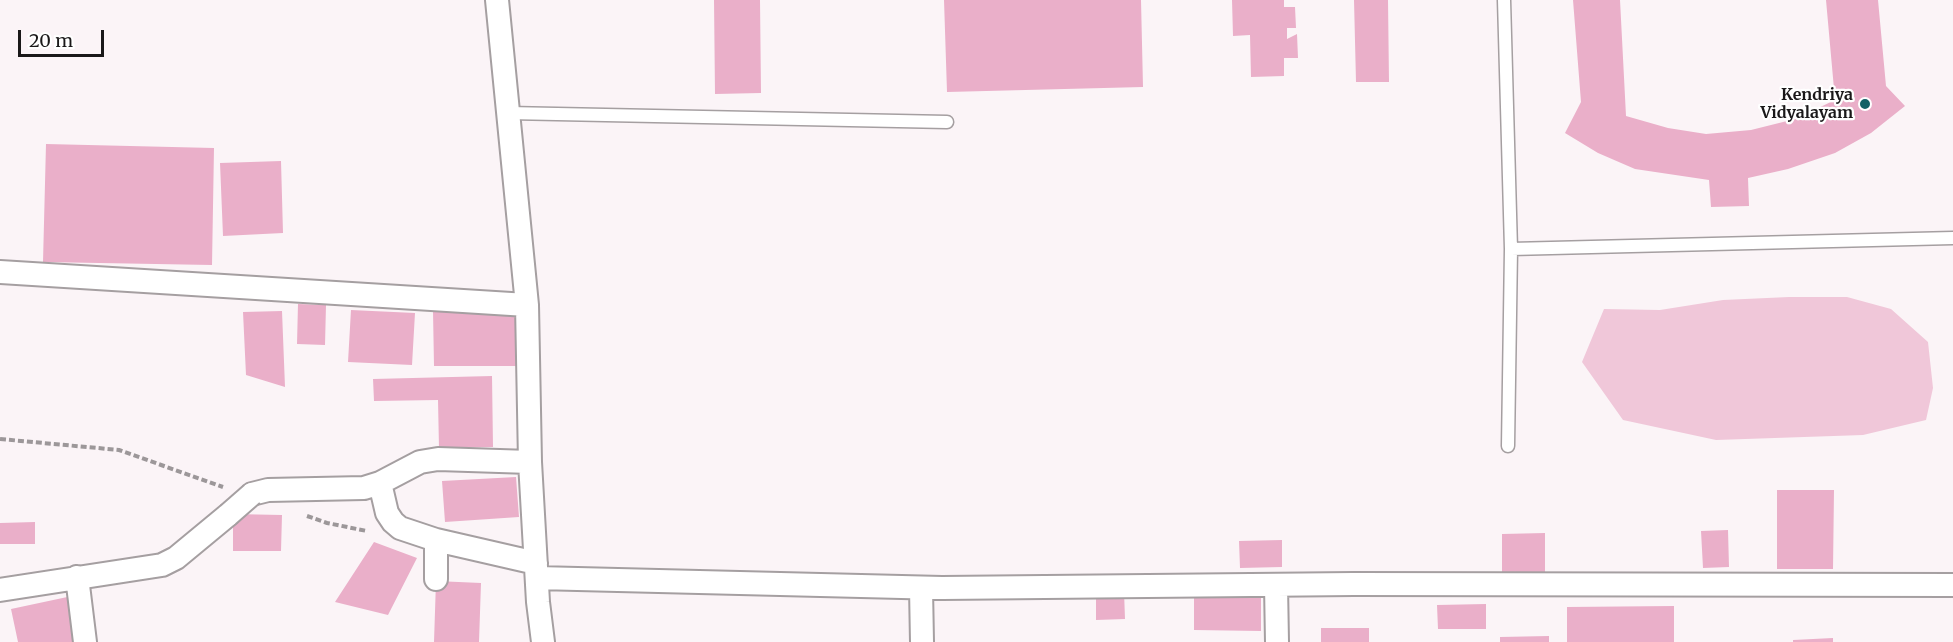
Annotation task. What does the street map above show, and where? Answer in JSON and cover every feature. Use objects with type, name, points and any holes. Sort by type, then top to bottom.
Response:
[{"type":"street","points":[[497,0],[527,305],[530,462],[540,622]]},
{"type":"street","points":[[0,272],[527,305]]},
{"type":"street","points":[[0,590],[162,565],[176,558],[252,494],[268,490],[364,488],[380,483],[420,462],[438,459],[530,462]]},
{"type":"street","points":[[380,483],[387,513],[400,528],[436,545],[536,570],[921,588],[1276,585],[1953,585]]},
{"type":"street","points":[[436,545],[436,579]]},
{"type":"street","points":[[77,577],[85,642]]},
{"type":"street","points":[[1276,585],[1277,642]]},
{"type":"street","points":[[921,588],[922,640]]},
{"type":"lane","points":[[1504,0],[1511,249],[1508,446]]},
{"type":"lane","points":[[508,113],[947,122]]},
{"type":"lane","points":[[1511,249],[1953,238]]},
{"type":"shaded area","points":[[1847,297],[1891,309],[1928,342],[1933,388],[1926,420],[1863,435],[1716,440],[1623,420],[1582,362],[1604,309],[1660,310],[1723,300]]},
{"type":"building","points":[[714,0],[760,0],[761,93],[715,94]]},
{"type":"building","points":[[944,0],[1141,0],[1143,87],[947,92]]},
{"type":"building","points":[[1232,0],[1284,0],[1284,7],[1295,7],[1296,28],[1287,28],[1287,39],[1297,34],[1298,58],[1284,58],[1284,76],[1251,77],[1250,35],[1233,36]]},
{"type":"building","points":[[1354,0],[1388,0],[1389,82],[1356,82]]},
{"type":"building","name":"Kendriya Vidyalayam","points":[[1573,0],[1620,0],[1626,116],[1668,128],[1706,134],[1751,130],[1795,119],[1835,100],[1826,0],[1878,0],[1886,86],[1905,106],[1871,133],[1835,153],[1788,169],[1748,178],[1749,206],[1711,207],[1709,180],[1635,169],[1598,153],[1565,133],[1581,102]]},
{"type":"building","points":[[46,144],[214,148],[212,265],[43,262]]},
{"type":"building","points":[[281,161],[283,233],[223,236],[220,163]]},
{"type":"building","points":[[298,304],[326,305],[325,345],[297,344]]},
{"type":"building","points":[[351,310],[415,313],[412,365],[348,362]]},
{"type":"building","points":[[522,310],[522,366],[434,366],[433,311]]},
{"type":"building","points":[[282,311],[285,387],[246,375],[243,312]]},
{"type":"building","points":[[492,376],[493,447],[439,448],[438,400],[374,401],[373,379]]},
{"type":"building","points":[[516,477],[519,517],[445,522],[442,481]]},
{"type":"building","points":[[1777,490],[1834,490],[1833,569],[1777,569]]},
{"type":"building","points":[[233,514],[282,515],[281,551],[233,551]]},
{"type":"building","points":[[35,522],[35,544],[0,544],[0,523]]},
{"type":"building","points":[[1728,530],[1729,567],[1703,568],[1701,531]]},
{"type":"building","points":[[1545,533],[1545,575],[1502,576],[1502,534]]},
{"type":"building","points":[[1282,540],[1282,567],[1240,568],[1239,541]]},
{"type":"building","points":[[374,542],[417,558],[388,615],[335,602]]},
{"type":"building","points":[[436,581],[481,583],[479,642],[434,642]]},
{"type":"building","points":[[1124,591],[1125,619],[1096,620],[1096,592]]},
{"type":"building","points":[[1194,591],[1261,591],[1261,631],[1194,630]]},
{"type":"building","points":[[72,596],[83,642],[18,642],[11,609]]},
{"type":"building","points":[[1486,604],[1486,629],[1438,629],[1437,605]]},
{"type":"building","points":[[1674,606],[1674,642],[1567,642],[1567,607]]},
{"type":"building","points":[[1321,628],[1369,628],[1369,642],[1321,642]]},
{"type":"building","points":[[1549,636],[1549,642],[1500,642],[1500,637]]},
{"type":"building","points":[[1833,638],[1833,642],[1793,642],[1793,640]]},
{"type":"place","name":"Kendriya Vidyalayam","points":[[1865,104]]}]
